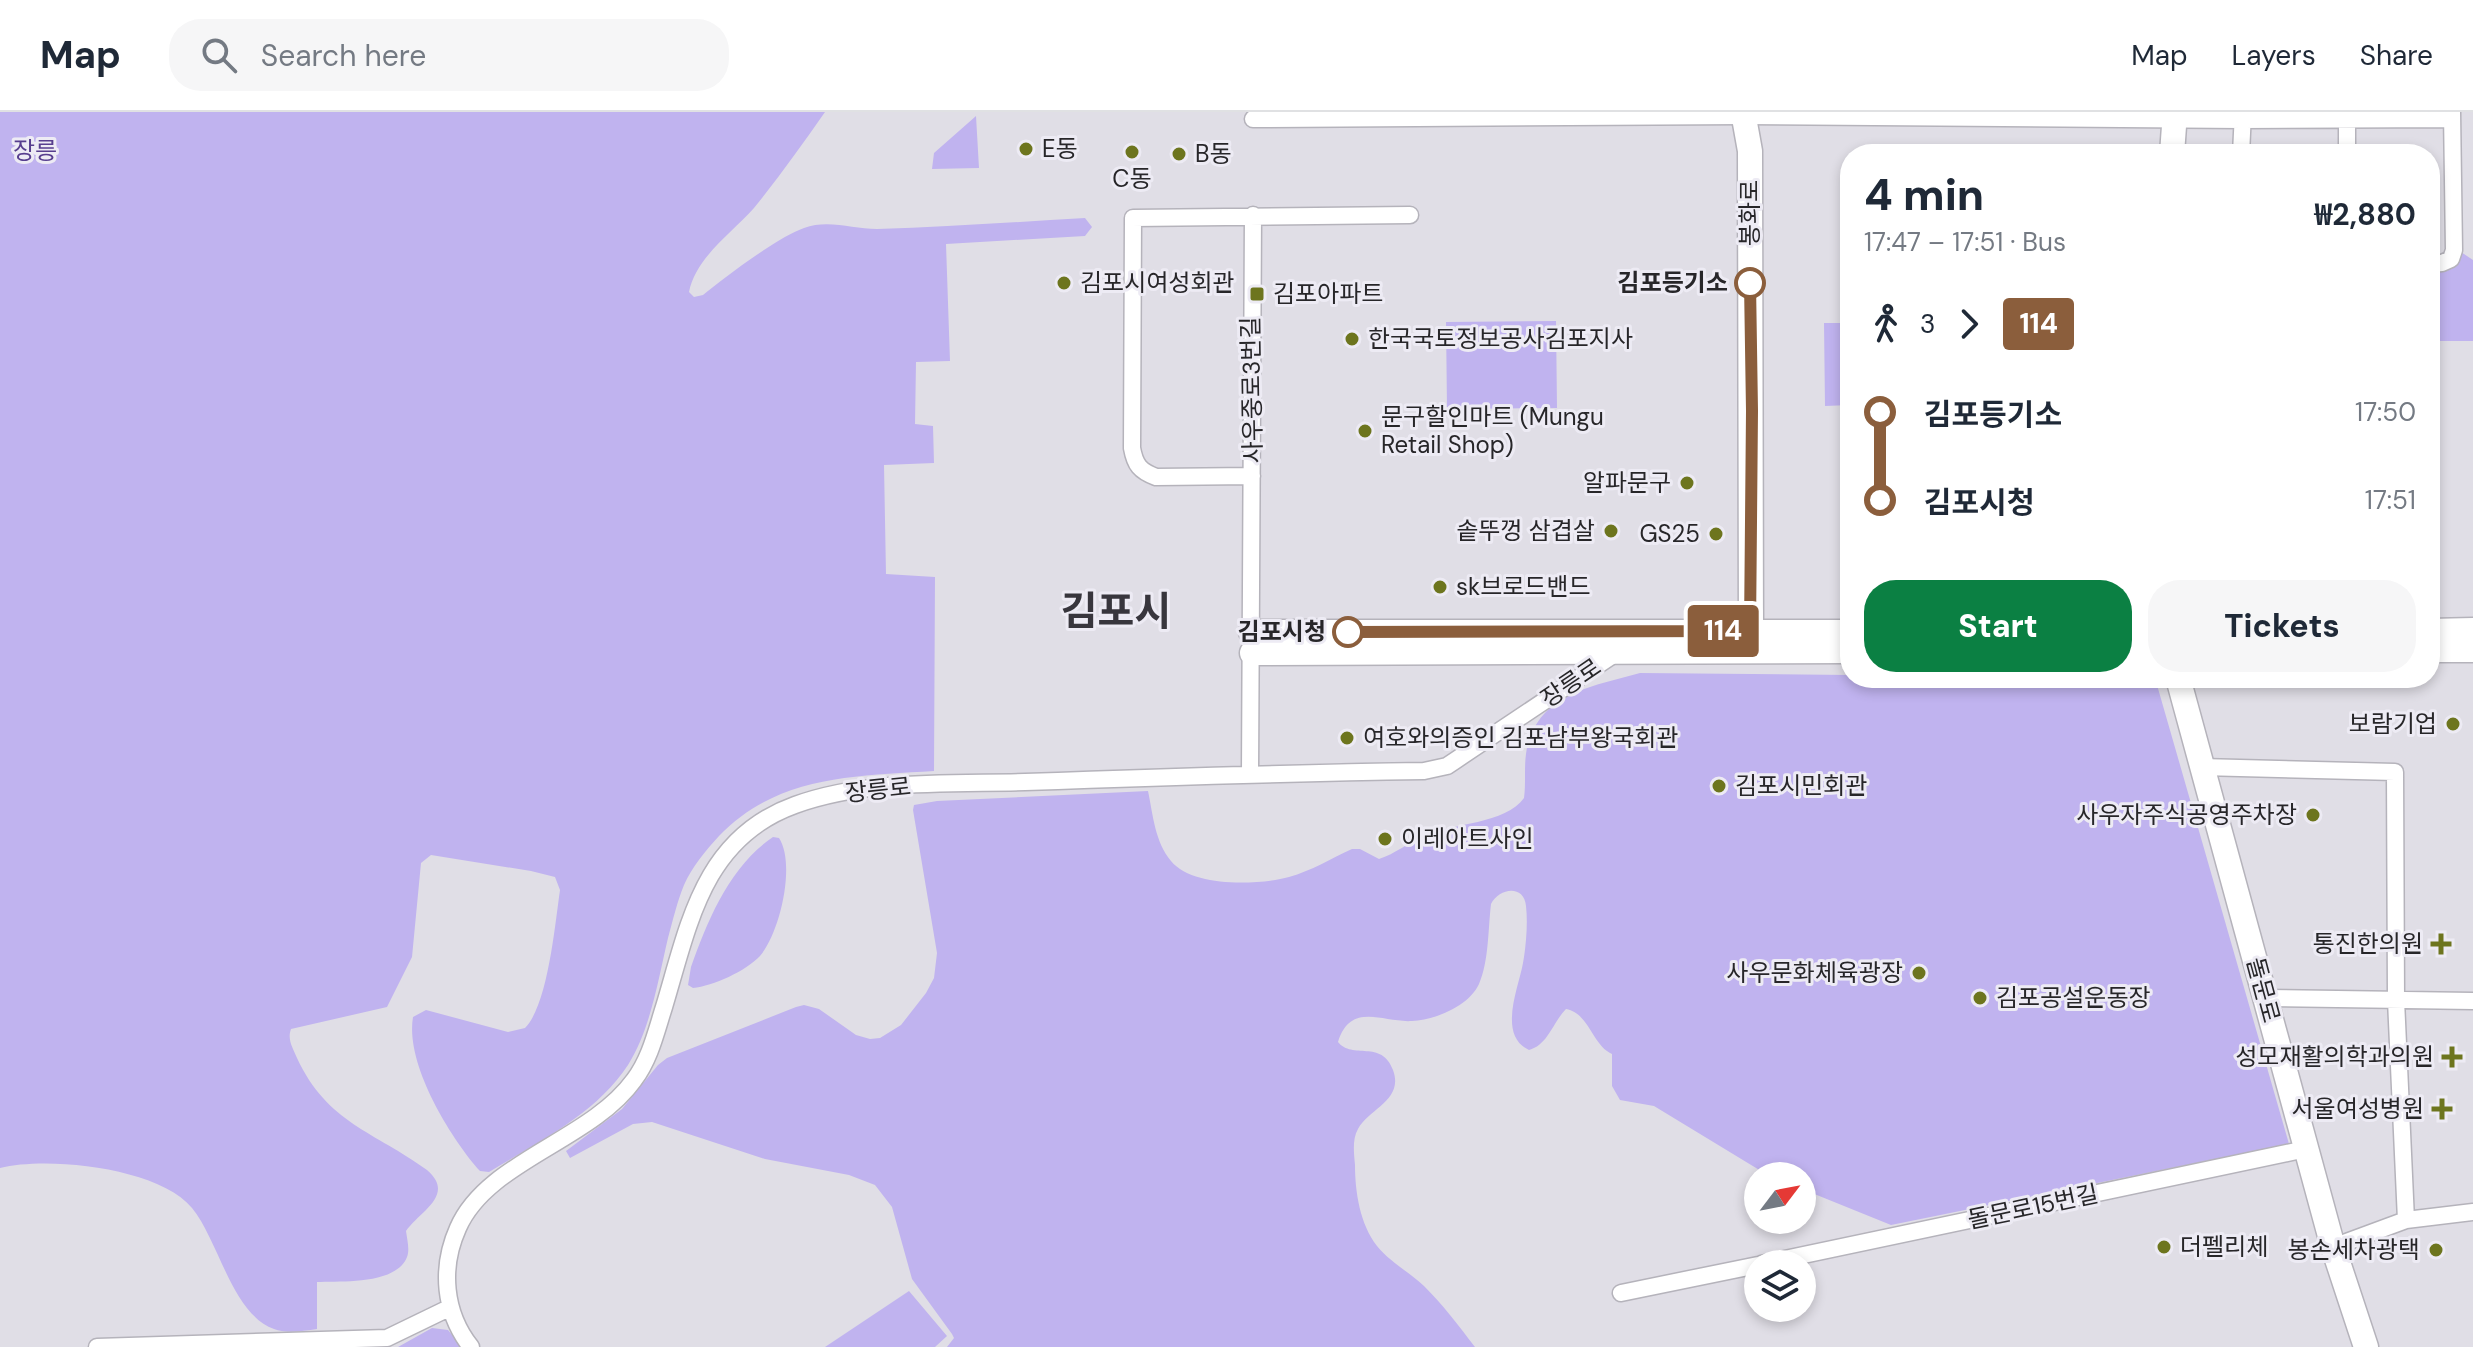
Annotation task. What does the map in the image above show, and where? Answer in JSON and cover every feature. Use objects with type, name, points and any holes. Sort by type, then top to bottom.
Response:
[{"type":"street","points":[[1253,119],[1744,114],[2452,116],[2454,250],[2451,259],[2440,263]]},
{"type":"street","name":"봉화로","points":[[1744,114],[1750,151],[1751,641]]},
{"type":"street","points":[[2347,115],[2347,144]]},
{"type":"street","points":[[2173,144],[2174,116]]},
{"type":"street","points":[[2241,144],[2242,116]]},
{"type":"street","points":[[1253,215],[1410,215]]},
{"type":"street","name":"사우중로3번길","points":[[1250,773],[1252,476],[1250,330],[1253,215],[1133,218],[1132,448],[1135,462],[1142,472],[1156,477],[1252,476]]},
{"type":"street","points":[[2440,631],[2473,630]]},
{"type":"street","points":[[1252,643],[1618,651],[1840,633]]},
{"type":"street","points":[[1252,643],[1751,641],[1840,650]]},
{"type":"street","points":[[2440,650],[2473,650]]},
{"type":"street","name":"장릉로","points":[[471,1347],[453,1321],[449,1308],[451,1250],[465,1213],[488,1188],[597,1116],[633,1082],[652,1047],[692,917],[713,870],[727,849],[744,832],[765,818],[811,799],[874,789],[1250,773],[1424,771],[1447,766],[1618,651]]},
{"type":"street","name":"돌문로","points":[[2181,688],[2333,1247],[2366,1347]]},
{"type":"street","points":[[2201,767],[2395,772],[2396,1000],[2406,1220]]},
{"type":"street","points":[[2265,998],[2473,1001]]},
{"type":"street","name":"돌문로15번길","points":[[1816,1252],[2306,1149]]},
{"type":"street","points":[[2333,1247],[2406,1220],[2473,1212]]},
{"type":"street","name":"돌문로15번길","points":[[1621,1293],[1744,1267]]},
{"type":"street","points":[[97,1347],[382,1342],[449,1308]]},
{"type":"green space","name":"장릉","points":[[0,112],[825,112],[754,208],[699,268],[689,292],[694,297],[703,295],[780,240],[813,225],[877,229],[1085,218],[1092,227],[1085,236],[946,244],[950,361],[916,362],[915,424],[933,426],[934,463],[884,465],[886,574],[935,577],[934,771],[847,778],[792,790],[742,816],[719,836],[684,885],[648,1020],[628,1065],[600,1098],[583,1112],[489,1172],[480,1171],[468,1157],[432,1099],[416,1056],[412,1036],[413,1017],[426,1010],[508,1032],[525,1028],[539,1002],[549,963],[560,890],[555,877],[431,855],[421,863],[412,957],[387,1007],[291,1029],[290,1040],[297,1058],[323,1098],[354,1124],[427,1170],[438,1187],[433,1202],[406,1231],[408,1254],[401,1266],[392,1273],[367,1280],[317,1282],[317,1329],[284,1331],[260,1321],[237,1293],[192,1208],[176,1194],[155,1183],[102,1168],[74,1165],[0,1168]]},
{"type":"green space","points":[[976,116],[979,168],[932,169],[934,153]]},
{"type":"green space","points":[[2458,250],[2473,260],[2473,341],[2440,341],[2440,262]]},
{"type":"green space","points":[[1556,321],[1557,408],[1447,409],[1446,322]]},
{"type":"green space","points":[[1824,323],[1840,323],[1840,405],[1825,406]]},
{"type":"green space","points":[[1640,673],[1840,675],[1840,688],[2158,688],[2289,1144],[1891,1225],[1816,1195],[1816,1162],[1746,1162],[1654,1106],[1620,1100],[1612,1086],[1612,1054],[1605,1050],[1574,1012],[1566,1009],[1536,1047],[1529,1050],[1519,1043],[1514,1033],[1512,1010],[1524,956],[1527,913],[1521,894],[1511,891],[1500,894],[1491,904],[1485,965],[1479,984],[1468,999],[1441,1015],[1421,1020],[1359,1018],[1344,1029],[1338,1042],[1351,1050],[1382,1055],[1393,1070],[1395,1080],[1390,1096],[1363,1122],[1355,1137],[1356,1186],[1366,1228],[1382,1252],[1424,1286],[1475,1347],[947,1347],[954,1338],[912,1279],[892,1207],[875,1185],[849,1175],[765,1159],[652,1122],[633,1124],[570,1158],[566,1151],[622,1109],[667,1058],[796,1007],[804,1005],[819,1009],[856,1035],[870,1039],[880,1038],[901,1025],[934,978],[937,953],[914,805],[937,801],[1148,791],[1161,845],[1181,870],[1194,876],[1227,882],[1276,880],[1305,871],[1352,849],[1360,849],[1379,859],[1436,832],[1492,818],[1516,807],[1524,798],[1526,754],[1532,734],[1541,718],[1568,696]]},
{"type":"green space","points":[[773,837],[779,838],[786,864],[783,898],[774,932],[754,962],[729,977],[693,988],[688,985],[691,967],[722,895],[744,863]]},
{"type":"green space","points":[[909,1291],[947,1336],[935,1347],[825,1347]]},
{"type":"green space","points":[[432,1328],[448,1330],[462,1347],[398,1347]]},
{"type":"bus line","name":"114","points":[[1348,632],[1750,631],[1750,283]]},
{"type":"place","name":"E동","points":[[1026,149]]},
{"type":"place","name":"C동","points":[[1132,152]]},
{"type":"place","name":"B동","points":[[1179,154]]},
{"type":"place","name":"김포시여성회관","points":[[1064,283]]},
{"type":"place","name":"김포등기소","points":[[1750,283]]},
{"type":"place","name":"김포아파트","points":[[1257,294]]},
{"type":"place","name":"한국국토정보공사김포지사","points":[[1352,339]]},
{"type":"place","name":"문구할인마트 (Mungu Retail Shop)","points":[[1365,431]]},
{"type":"place","name":"알파문구","points":[[1687,483]]},
{"type":"place","name":"솥뚜껑 삼겹살","points":[[1611,531]]},
{"type":"place","name":"GS25","points":[[1716,534]]},
{"type":"place","name":"sk브로드밴드","points":[[1440,587]]},
{"type":"place","name":"김포시청","points":[[1348,632]]},
{"type":"place","name":"보람기업","points":[[2453,724]]},
{"type":"place","name":"여호와의증인 김포남부왕국회관","points":[[1347,738]]},
{"type":"place","name":"김포시민회관","points":[[1719,786]]},
{"type":"place","name":"사우자주식공영주차장","points":[[2313,815]]},
{"type":"place","name":"이레아트사인","points":[[1385,839]]},
{"type":"place","name":"통진한의원","points":[[2441,944]]},
{"type":"place","name":"사우문화체육광장","points":[[1919,973]]},
{"type":"place","name":"김포공설운동장","points":[[1980,998]]},
{"type":"place","name":"성모재활의학과의원","points":[[2452,1057]]},
{"type":"place","name":"서울여성병원","points":[[2442,1109]]},
{"type":"place","name":"더펠리체","points":[[2164,1247]]},
{"type":"place","name":"봉손세차광택","points":[[2436,1250]]},
{"type":"district","name":"김포시","points":[[1116,611]]}]
